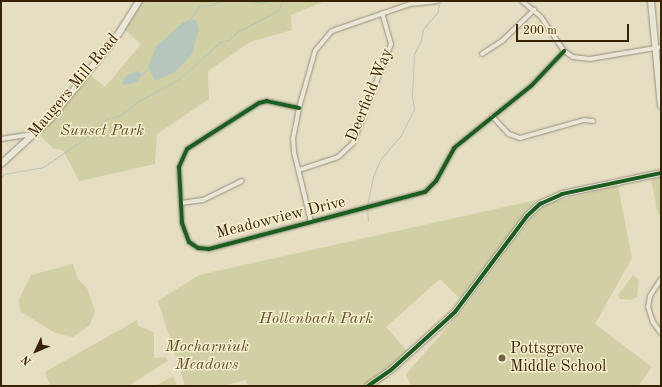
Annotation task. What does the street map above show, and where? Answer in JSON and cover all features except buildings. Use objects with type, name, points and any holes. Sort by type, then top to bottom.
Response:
[{"type":"street","name":"Maugers Mill Road","points":[[1,164],[51,118],[119,32],[138,1]]},
{"type":"street","points":[[311,222],[293,139],[299,108],[313,58],[319,44],[332,31],[382,12],[410,4],[437,1]]},
{"type":"street","points":[[522,1],[534,10],[564,51],[573,57],[590,60],[658,47]]},
{"type":"street","points":[[651,1],[658,47],[661,106]]},
{"type":"street","points":[[482,54],[502,41],[534,10]]},
{"type":"street","name":"Deerfield Way","points":[[299,170],[338,157],[353,143],[391,44],[382,12]]},
{"type":"street","name":"Meadowview Drive","points":[[299,108],[267,101],[259,103],[187,149],[179,166],[182,223],[186,238],[194,245],[204,249],[425,192],[436,181],[454,148],[532,85],[564,51]]},
{"type":"street","points":[[492,116],[508,134],[520,138],[584,120],[593,121]]},
{"type":"street","points":[[1,139],[34,134]]},
{"type":"street","points":[[368,386],[398,364],[455,312],[527,216],[540,204],[562,194],[661,173]]},
{"type":"street","points":[[181,202],[203,200],[242,181]]},
{"type":"street","points":[[661,279],[650,296],[648,308],[652,322],[661,333]]},
{"type":"green space","name":"Sunset Park","points":[[141,1],[325,1],[291,15],[292,30],[250,42],[208,71],[209,99],[157,134],[155,164],[79,181],[63,150],[54,149],[38,134],[89,74],[105,87],[141,44],[124,29]]},
{"type":"green space","points":[[661,177],[661,215],[658,214],[651,179]]},
{"type":"green space","points":[[618,186],[632,258],[595,324],[652,367],[638,386],[411,386],[406,374],[467,305],[532,217],[545,204]]},
{"type":"green space","name":"Hollenbach Park","points":[[536,200],[463,296],[459,298],[440,279],[386,327],[408,352],[365,386],[248,386],[246,380],[222,386],[185,386],[158,301],[199,275]]},
{"type":"green space","points":[[73,264],[78,279],[87,288],[95,311],[90,325],[73,337],[55,333],[20,311],[19,299],[31,275]]},
{"type":"green space","points":[[633,275],[639,280],[637,297],[631,300],[620,299],[618,295]]},
{"type":"green space","points":[[137,320],[138,326],[154,332],[154,358],[166,357],[168,361],[128,386],[50,386],[45,372]]},
{"type":"green space","points":[[173,376],[177,386],[155,386]]},
{"type":"shaded area","points":[[192,19],[196,20],[199,30],[192,54],[175,72],[155,81],[148,66],[156,47],[182,23]]},
{"type":"shaded area","points":[[137,71],[142,74],[138,82],[124,85],[122,83],[126,76]]},
{"type":"waterway","points":[[190,20],[199,6],[213,5],[220,1]]},
{"type":"waterway","points":[[225,1],[235,1]]},
{"type":"waterway","points":[[248,1],[262,3],[268,1]]},
{"type":"waterway","points":[[1,177],[4,174],[43,167],[84,139],[107,119],[120,115],[137,102],[179,79],[220,42],[229,40],[237,32],[279,10],[282,1]]},
{"type":"waterway","points":[[367,205],[373,177],[380,160],[401,135],[414,110],[412,95],[414,54],[421,40],[423,29],[437,13],[440,1]]},
{"type":"waterway","points":[[141,74],[148,69]]},
{"type":"waterway","points":[[367,208],[368,221]]},
{"type":"cycle path","points":[[299,108],[267,101],[259,103],[187,149],[179,167],[182,223],[189,242],[198,248],[209,249],[425,192],[436,181],[454,148],[532,85],[564,51]]},
{"type":"cycle path","points":[[368,386],[392,369],[455,312],[527,216],[540,204],[562,194],[661,173]]},
{"type":"place","name":"Pottsgrove Middle School","points":[[502,358]]},
{"type":"park label","name":"Mocharniuk Meadows","points":[[207,356]]}]
